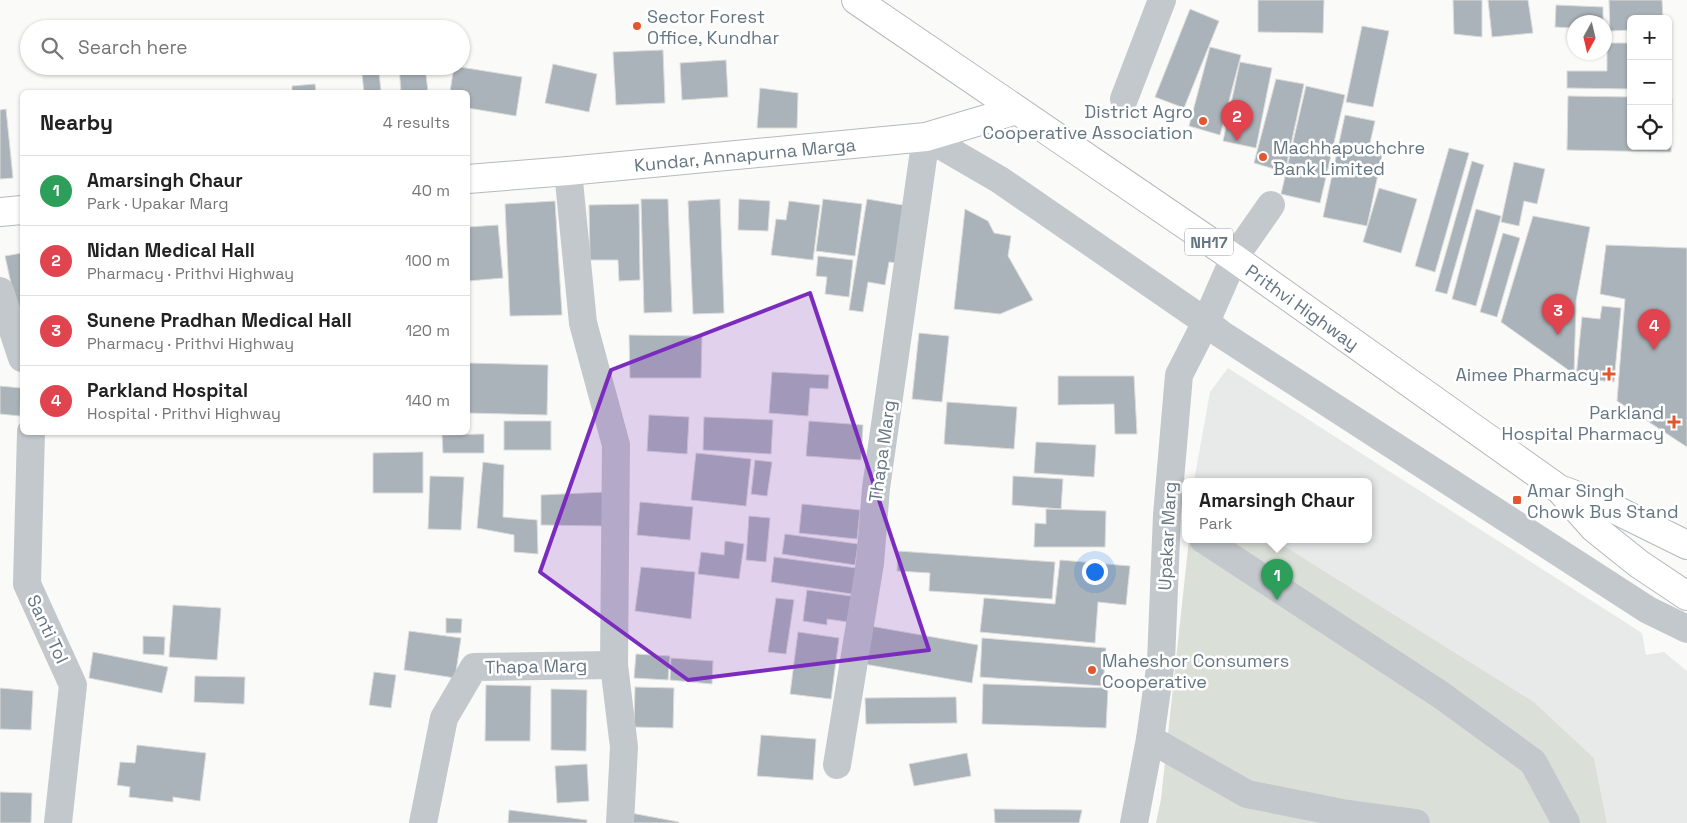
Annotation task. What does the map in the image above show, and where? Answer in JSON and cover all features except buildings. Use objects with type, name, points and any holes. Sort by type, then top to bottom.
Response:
[{"type":"main road","name":"Prithvi Highway","points":[[856,0],[1234,258],[1559,489],[1616,510],[1687,545]]},
{"type":"main road","name":"Kundar, Annapurna Marga","points":[[470,178],[568,171],[926,137],[1017,110]]},
{"type":"main road","points":[[0,212],[20,210]]},
{"type":"main road","points":[[1559,489],[1594,528],[1639,564],[1687,596]]},
{"type":"street","points":[[1124,100],[1162,0]]},
{"type":"street","points":[[926,137],[1000,180],[1221,334],[1648,610],[1687,629]]},
{"type":"street","name":"Thapa Marg","points":[[837,765],[870,563],[876,488],[926,137]]},
{"type":"street","points":[[568,171],[583,323],[616,446],[614,665],[624,747],[620,823]]},
{"type":"street","name":"Upakar Marg","points":[[1134,823],[1150,739],[1161,661],[1176,521],[1179,375],[1206,322],[1234,258],[1271,205]]},
{"type":"street","points":[[0,291],[20,352]]},
{"type":"street","name":"Santi Tol","points":[[31,435],[27,584],[73,685],[58,823]]},
{"type":"street","points":[[1209,543],[1441,695],[1533,762],[1566,823]]},
{"type":"street","name":"Thapa Marg","points":[[422,823],[444,718],[474,667],[614,665]]},
{"type":"street","points":[[1150,739],[1247,794],[1342,813],[1416,823]]},
{"type":"highlighted area","points":[[810,293],[929,650],[688,680],[540,572],[611,370]]},
{"type":"shaded area","points":[[1228,368],[1642,633],[1646,655],[1664,652],[1687,671],[1687,823],[1607,823],[1594,758],[1534,702],[1279,543],[1372,543],[1372,478],[1195,478],[1210,392]]},
{"type":"shaded area","points":[[1189,543],[1279,543],[1534,702],[1594,758],[1607,823],[1156,823],[1161,799]]},
{"type":"place","name":"Sector Forest Office, Kundhar","points":[[637,26]]},
{"type":"place","name":"District Agro Cooperative Association","points":[[1203,121]]},
{"type":"place","name":"Nidan Medical Hall","points":[[1237,141]]},
{"type":"place","name":"Machhapuchchre Bank Limited","points":[[1263,157]]},
{"type":"place","name":"Sunene Pradhan Medical Hall","points":[[1558,335]]},
{"type":"place","name":"Parkland Hospital","points":[[1654,350]]},
{"type":"place","name":"Aimee Pharmacy","points":[[1609,374]]},
{"type":"place","name":"Parkland Hospital Pharmacy","points":[[1674,422]]},
{"type":"place","name":"Amar Singh Chowk Bus Stand","points":[[1517,500]]},
{"type":"place","name":"Amarsingh Chaur","points":[[1277,600]]},
{"type":"place","name":"Maheshor Consumers Cooperative","points":[[1092,670]]}]
